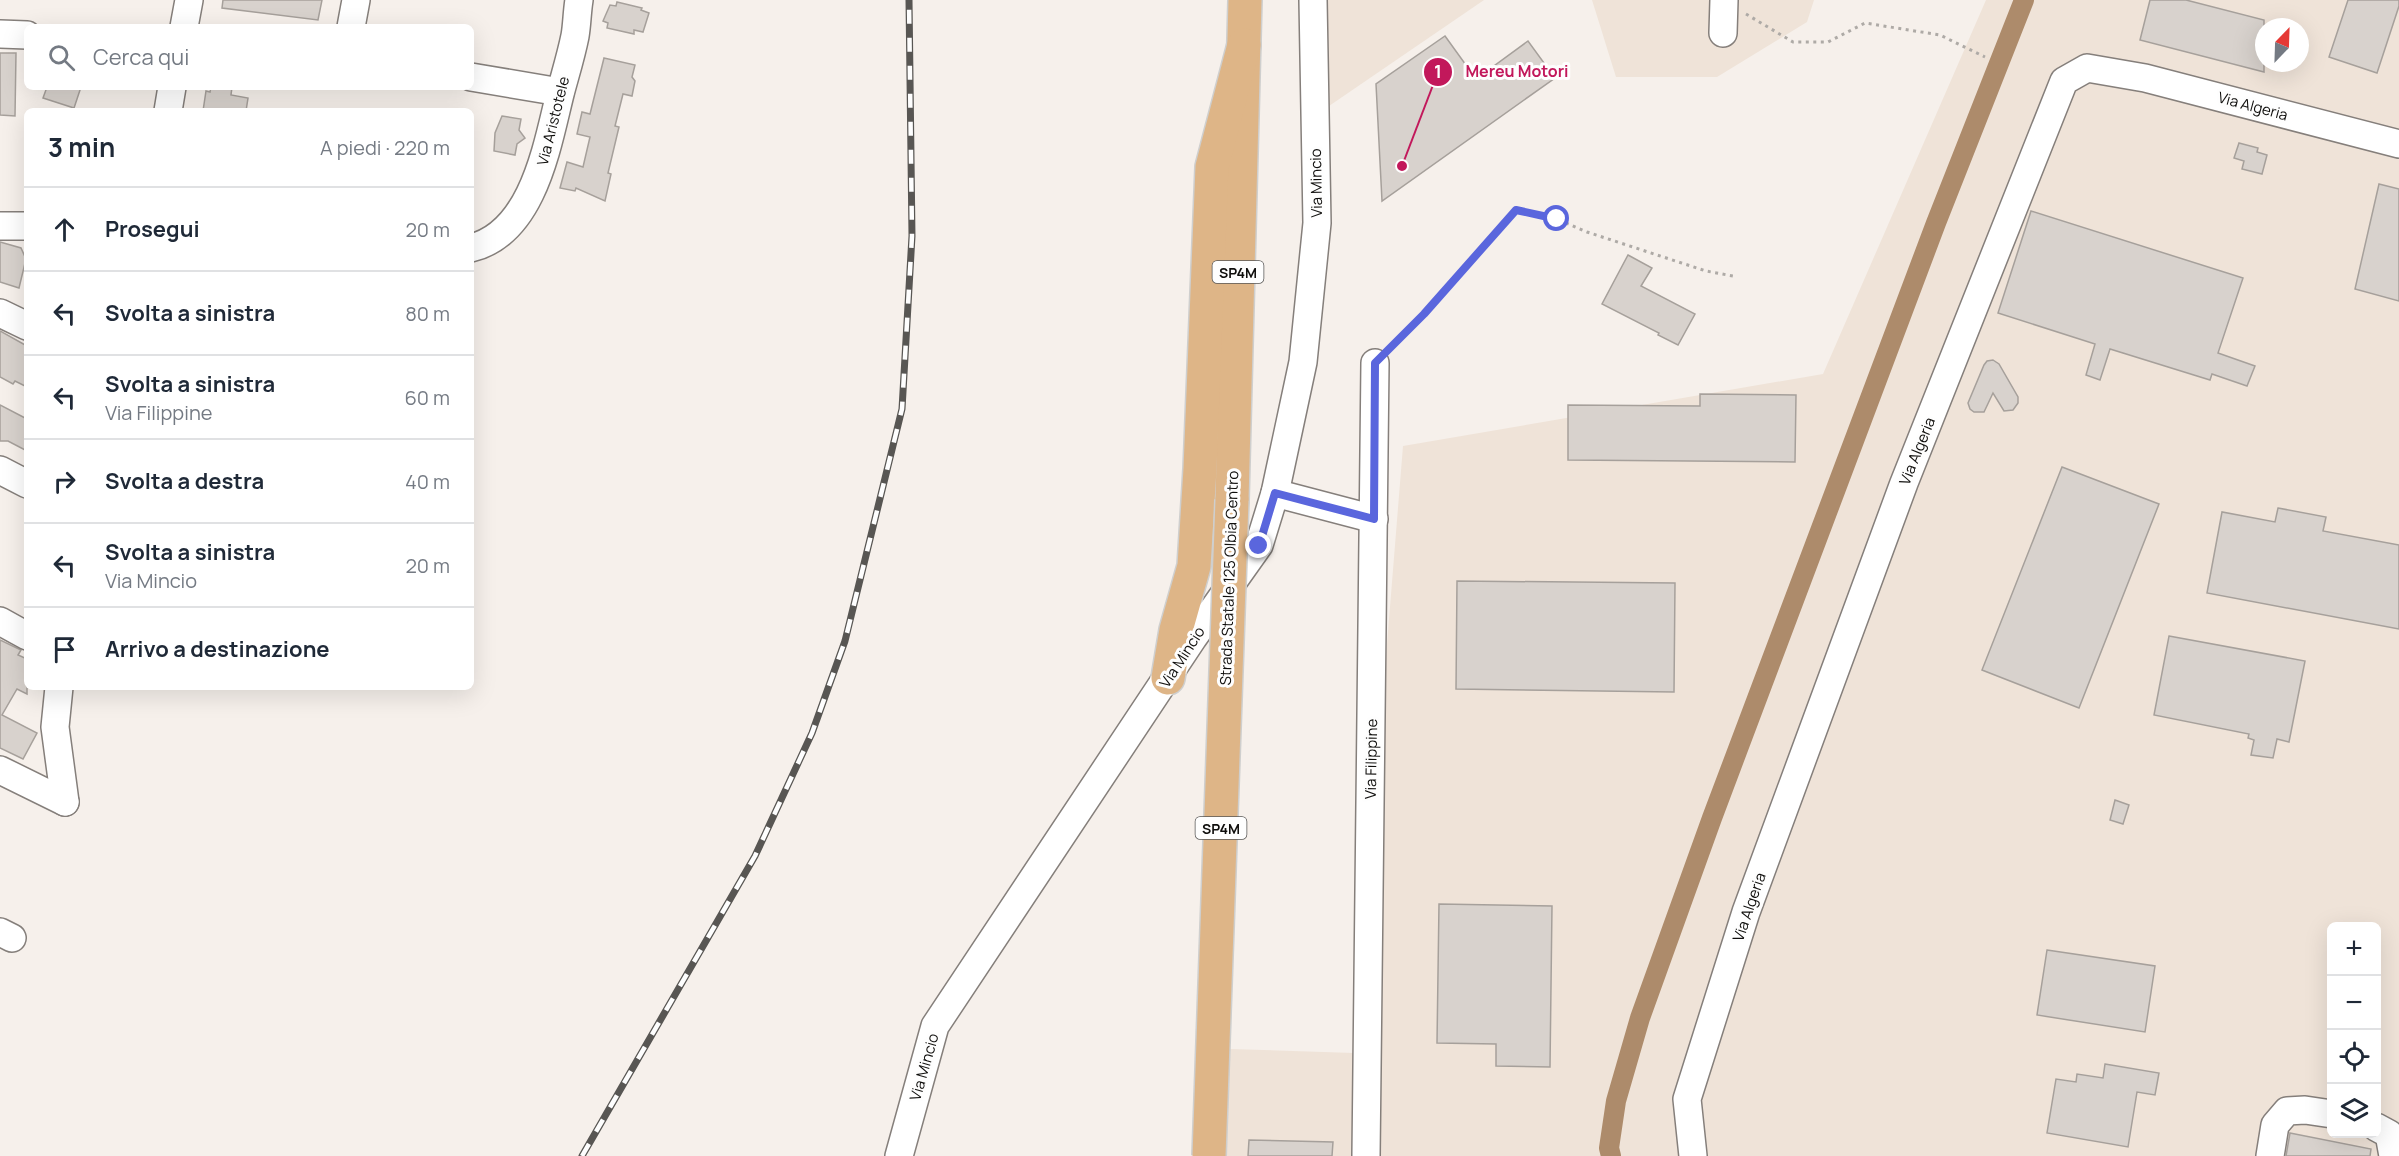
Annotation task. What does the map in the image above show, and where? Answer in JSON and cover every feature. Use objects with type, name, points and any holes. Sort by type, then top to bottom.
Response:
[{"type":"main road","name":"Strada Statale 125 Olbia Centro","points":[[1209,1156],[1232,500],[1245,0]]},
{"type":"main road","points":[[1168,678],[1176,630],[1194,566],[1212,168],[1244,45]]},
{"type":"street","points":[[185,24],[189,0]]},
{"type":"street","points":[[352,24],[356,0]]},
{"type":"street","name":"Via Aristotele","points":[[474,247],[481,246],[506,228],[526,200],[542,168],[575,36],[579,0]]},
{"type":"street","name":"Via Mincio","points":[[899,1156],[935,1026],[1193,638],[1259,546],[1275,493],[1303,362],[1317,224],[1313,0]]},
{"type":"street","points":[[1723,33],[1733,5]]},
{"type":"street","points":[[0,34],[24,34]]},
{"type":"street","name":"Via Algeria","points":[[1693,1156],[1688,1099],[1746,912],[1904,483],[2064,81],[2087,68],[2145,78],[2399,144]]},
{"type":"street","points":[[474,78],[560,92]]},
{"type":"street","points":[[168,108],[172,90]]},
{"type":"street","points":[[0,226],[24,226]]},
{"type":"street","points":[[0,312],[24,324]]},
{"type":"street","name":"Via Filippine","points":[[1366,1156],[1375,363]]},
{"type":"street","points":[[1275,493],[1374,519]]},
{"type":"street","points":[[0,621],[24,634]]},
{"type":"street","points":[[0,770],[65,802],[55,727],[59,690]]},
{"type":"street","points":[[2270,1156],[2275,1125],[2287,1111],[2305,1110],[2327,1113]]},
{"type":"street","points":[[2381,1130],[2389,1134],[2393,1156]]},
{"type":"path","points":[[1733,5],[1794,42],[1828,42],[1865,23],[1940,35],[1984,57]]},
{"type":"path","points":[[1375,363],[1424,314],[1516,210],[1557,219],[1587,232],[1706,271],[1733,276]]},
{"type":"shaded area","points":[[1315,0],[1484,0],[1310,119]]},
{"type":"shaded area","points":[[1592,0],[1814,0],[1807,22],[1717,77],[1616,77]]},
{"type":"shaded area","points":[[1986,0],[2399,0],[2399,1156],[1225,1156],[1230,1049],[1354,1053],[1403,446],[1823,374]]},
{"type":"building","points":[[223,0],[322,0],[318,20],[222,8]]},
{"type":"building","points":[[2150,0],[2186,0],[2256,18],[2255,70],[2140,40]]},
{"type":"building","points":[[2348,0],[2399,0],[2377,73],[2329,57]]},
{"type":"building","points":[[617,2],[642,8],[641,10],[649,13],[643,32],[634,30],[634,34],[607,28],[608,23],[603,21],[610,5],[616,6]]},
{"type":"building","points":[[1445,36],[1476,79],[1528,41],[1555,78],[1382,201],[1376,84]]},
{"type":"building","points":[[0,53],[16,53],[15,116],[0,115]]},
{"type":"building","points":[[604,58],[635,65],[632,77],[635,81],[632,96],[623,94],[615,126],[619,127],[608,173],[611,174],[605,201],[576,188],[575,191],[560,188],[567,162],[583,167],[590,137],[577,134],[582,112],[590,114]]},
{"type":"building","points":[[46,90],[80,90],[74,108],[43,98]]},
{"type":"building","points":[[210,90],[232,90],[231,95],[248,98],[246,108],[203,108],[206,91],[210,92]]},
{"type":"building","points":[[502,116],[521,119],[519,130],[525,138],[517,144],[515,155],[494,151],[495,133]]},
{"type":"building","points":[[2239,143],[2258,148],[2257,152],[2267,155],[2262,174],[2242,169],[2244,161],[2234,158]]},
{"type":"building","points":[[2379,184],[2399,189],[2399,301],[2355,289]]},
{"type":"building","points":[[2031,211],[2243,278],[2218,353],[2255,366],[2247,386],[2212,374],[2210,380],[2110,349],[2100,380],[2086,375],[2095,344],[1998,313]]},
{"type":"building","points":[[0,242],[21,248],[24,255],[24,267],[19,288],[0,282]]},
{"type":"building","points":[[1628,255],[1652,268],[1641,286],[1695,314],[1678,345],[1602,304]]},
{"type":"building","points":[[0,331],[24,344],[24,386],[15,381],[13,384],[0,377]]},
{"type":"building","points":[[1993,360],[1999,364],[2018,397],[2018,403],[2013,410],[2004,411],[1993,393],[1984,412],[1974,412],[1968,403],[1984,365],[1987,361]]},
{"type":"building","points":[[1700,394],[1796,395],[1795,462],[1568,460],[1568,405],[1700,406]]},
{"type":"building","points":[[0,405],[24,417],[24,449],[8,441],[0,441]]},
{"type":"building","points":[[2062,467],[2159,504],[2079,708],[1982,670]]},
{"type":"building","points":[[2278,508],[2326,517],[2323,531],[2399,545],[2399,629],[2207,593],[2222,512],[2275,522]]},
{"type":"building","points":[[1457,581],[1675,583],[1674,692],[1456,689]]},
{"type":"building","points":[[2169,636],[2305,661],[2289,742],[2277,739],[2273,758],[2251,755],[2254,740],[2248,738],[2249,734],[2154,715]]},
{"type":"building","points":[[0,640],[21,650],[18,655],[24,658],[24,690],[27,690],[27,694],[17,689],[2,715],[37,733],[23,759],[0,748]]},
{"type":"building","points":[[2115,800],[2129,805],[2123,824],[2110,820]]},
{"type":"building","points":[[1439,904],[1552,906],[1550,1067],[1496,1066],[1496,1044],[1437,1043]]},
{"type":"building","points":[[2047,950],[2155,966],[2145,1032],[2037,1015]]},
{"type":"building","points":[[2105,1064],[2159,1073],[2155,1095],[2137,1092],[2128,1147],[2047,1133],[2056,1079],[2076,1082],[2077,1074],[2103,1078]]},
{"type":"building","points":[[2290,1133],[2371,1149],[2370,1156],[2286,1156]]},
{"type":"building","points":[[1249,1140],[1333,1142],[1332,1156],[1248,1156]]},
{"type":"waterway","points":[[1611,1156],[1609,1148],[1616,1101],[1640,1018],[1712,818],[1936,223],[2024,0]]},
{"type":"railway","points":[[582,1156],[755,856],[812,733],[845,641],[902,409],[912,236],[909,0]]},
{"type":"place","name":"Mereu Motori","points":[[1402,166]]},
{"type":"route","points":[[1259,546],[1275,493],[1374,519],[1375,363],[1424,314],[1516,210],[1557,219]]}]
